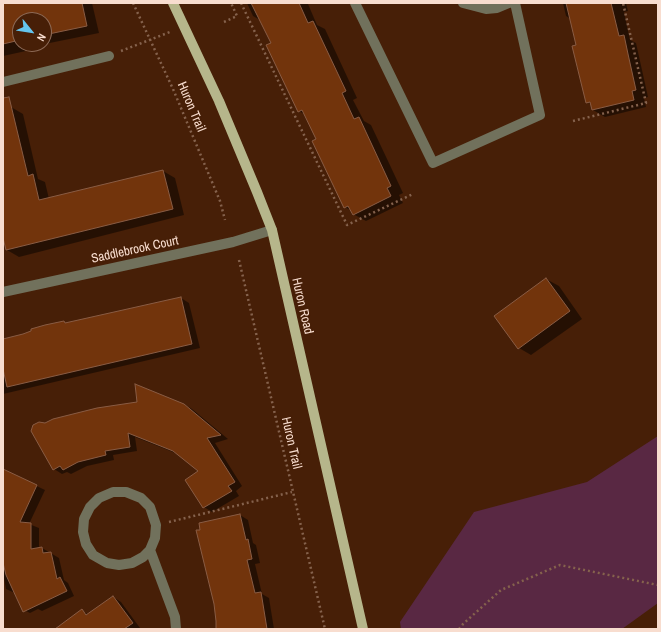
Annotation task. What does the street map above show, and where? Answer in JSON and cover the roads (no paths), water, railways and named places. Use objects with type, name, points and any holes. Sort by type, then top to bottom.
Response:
[{"type":"main road","name":"Huron Road","points":[[173,3],[219,101],[272,230],[363,629]]},
{"type":"street","points":[[355,3],[433,163],[540,115],[515,3]]},
{"type":"street","points":[[463,3],[486,9],[497,8],[509,3]]},
{"type":"street","points":[[3,82],[109,56]]},
{"type":"street","name":"Saddlebrook Court","points":[[3,292],[233,242],[272,230]]},
{"type":"street","points":[[150,550],[143,557],[132,563],[119,565],[107,563],[94,555],[86,544],[83,532],[84,519],[90,507],[99,498],[113,492],[126,492],[141,498],[150,507],[156,525],[155,538],[150,550],[175,617],[176,629]]}]
